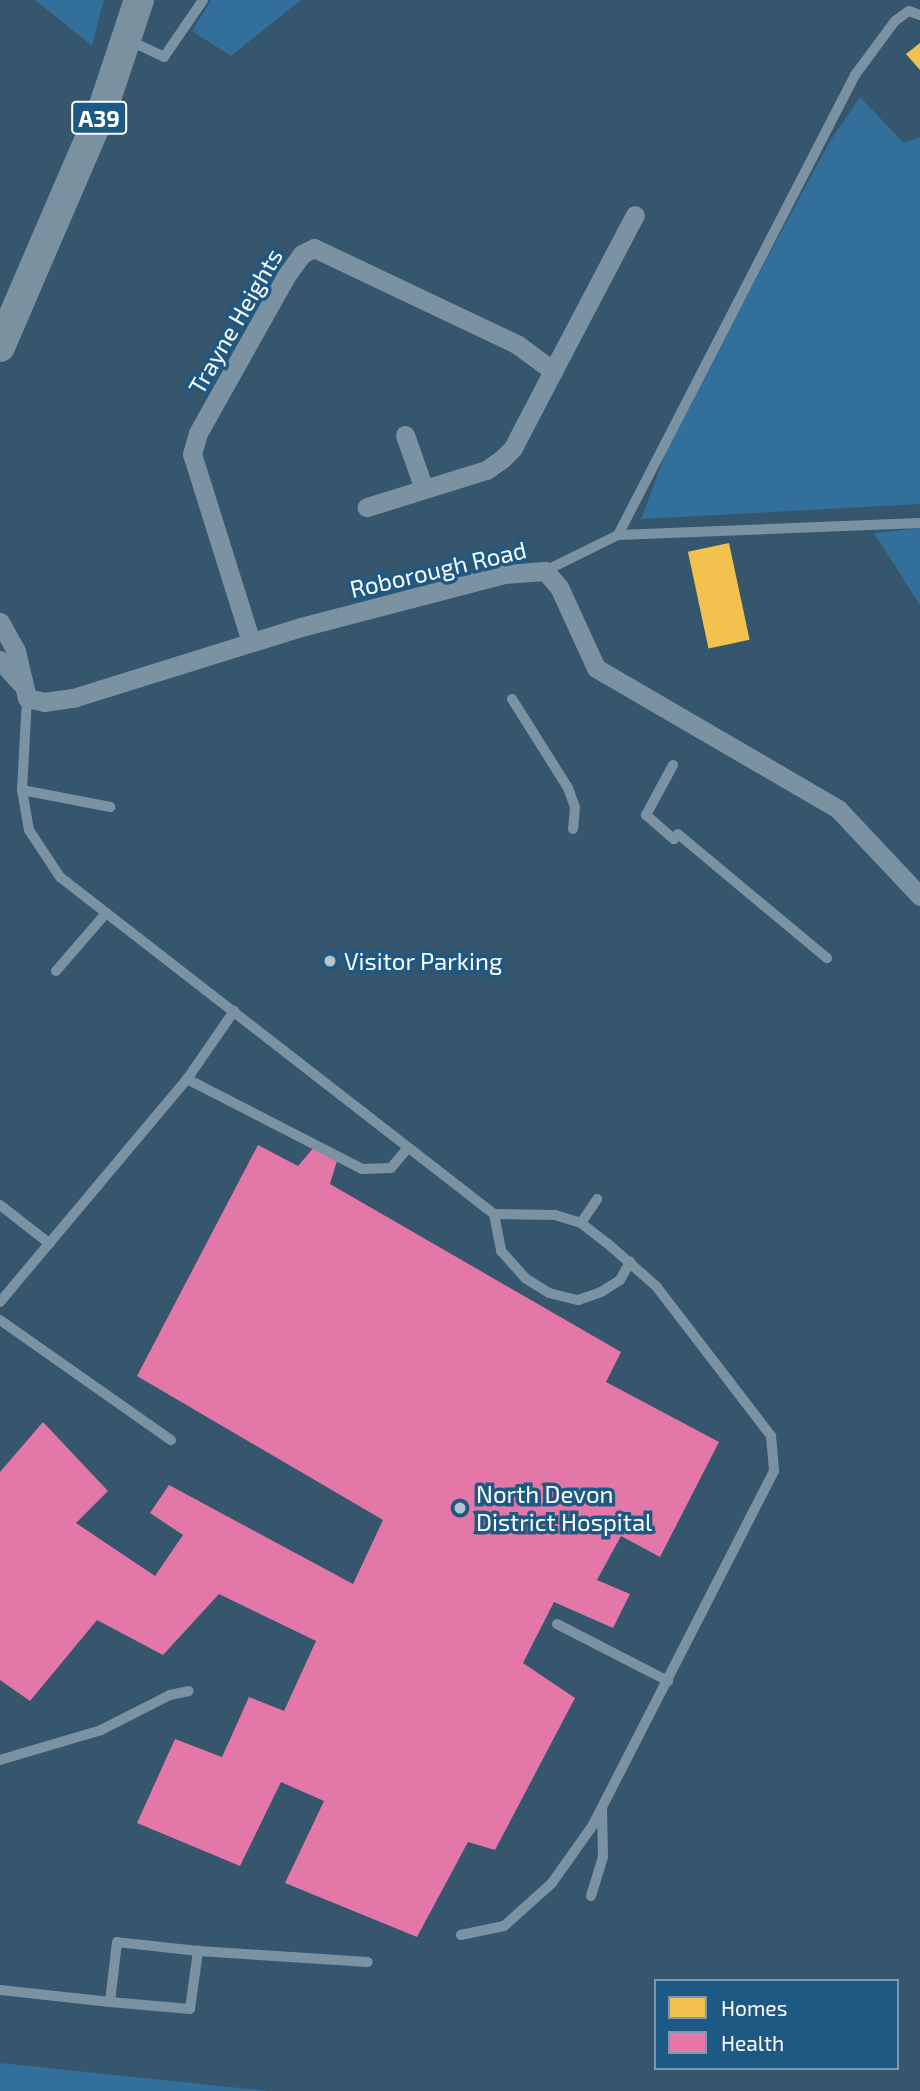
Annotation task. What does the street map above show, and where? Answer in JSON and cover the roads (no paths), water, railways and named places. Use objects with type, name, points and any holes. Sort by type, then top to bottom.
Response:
[{"type":"main road","name":"A39","points":[[0,347],[78,169],[139,0]]},
{"type":"street","points":[[367,507],[486,470],[502,459],[513,447],[635,215]]},
{"type":"street","name":"Trayne Heights","points":[[251,642],[192,454],[198,433],[302,254],[324,248],[518,345],[553,371]]},
{"type":"street","points":[[405,435],[425,489]]},
{"type":"street","name":"Roborough Road","points":[[24,691],[44,702],[73,698],[251,642],[504,574],[545,571],[559,587],[596,668],[838,809],[920,896]]},
{"type":"street","points":[[0,622],[16,651],[24,691]]},
{"type":"street","points":[[0,660],[24,691]]},
{"type":"lane","points":[[127,39],[164,57],[203,0]]},
{"type":"lane","points":[[618,535],[855,75],[895,21],[909,11],[920,15]]},
{"type":"lane","points":[[545,571],[618,535],[920,523]]},
{"type":"lane","points":[[24,691],[22,790],[29,830],[60,877],[494,1213],[555,1215],[581,1223],[656,1286],[762,1421],[773,1447],[774,1471],[601,1808],[552,1883],[504,1926],[461,1935]]},
{"type":"lane","points":[[512,699],[568,788],[575,807],[573,829]]},
{"type":"lane","points":[[673,765],[646,815],[827,958]]},
{"type":"lane","points":[[22,790],[110,807]]},
{"type":"lane","points":[[56,971],[106,913]]},
{"type":"lane","points":[[0,1302],[187,1079],[234,1012]]},
{"type":"lane","points":[[187,1079],[362,1169],[377,1172],[391,1168],[408,1148]]},
{"type":"lane","points":[[581,1223],[597,1199]]},
{"type":"lane","points":[[0,1205],[50,1244]]},
{"type":"lane","points":[[494,1213],[501,1251],[525,1278],[549,1293],[578,1300],[601,1292],[620,1280],[629,1262]]},
{"type":"lane","points":[[0,1320],[171,1440]]},
{"type":"lane","points":[[557,1624],[668,1681]]},
{"type":"lane","points":[[0,1760],[101,1730],[170,1695],[188,1691]]},
{"type":"lane","points":[[591,1896],[603,1857],[601,1808]]},
{"type":"lane","points":[[110,2002],[117,1942],[198,1951],[368,1962]]},
{"type":"lane","points":[[0,1990],[190,2009],[198,1951]]},
{"type":"place","name":"Visitor Parking","points":[[330,961]]},
{"type":"place","name":"North Devon District Hospital","points":[[460,1508]]}]
